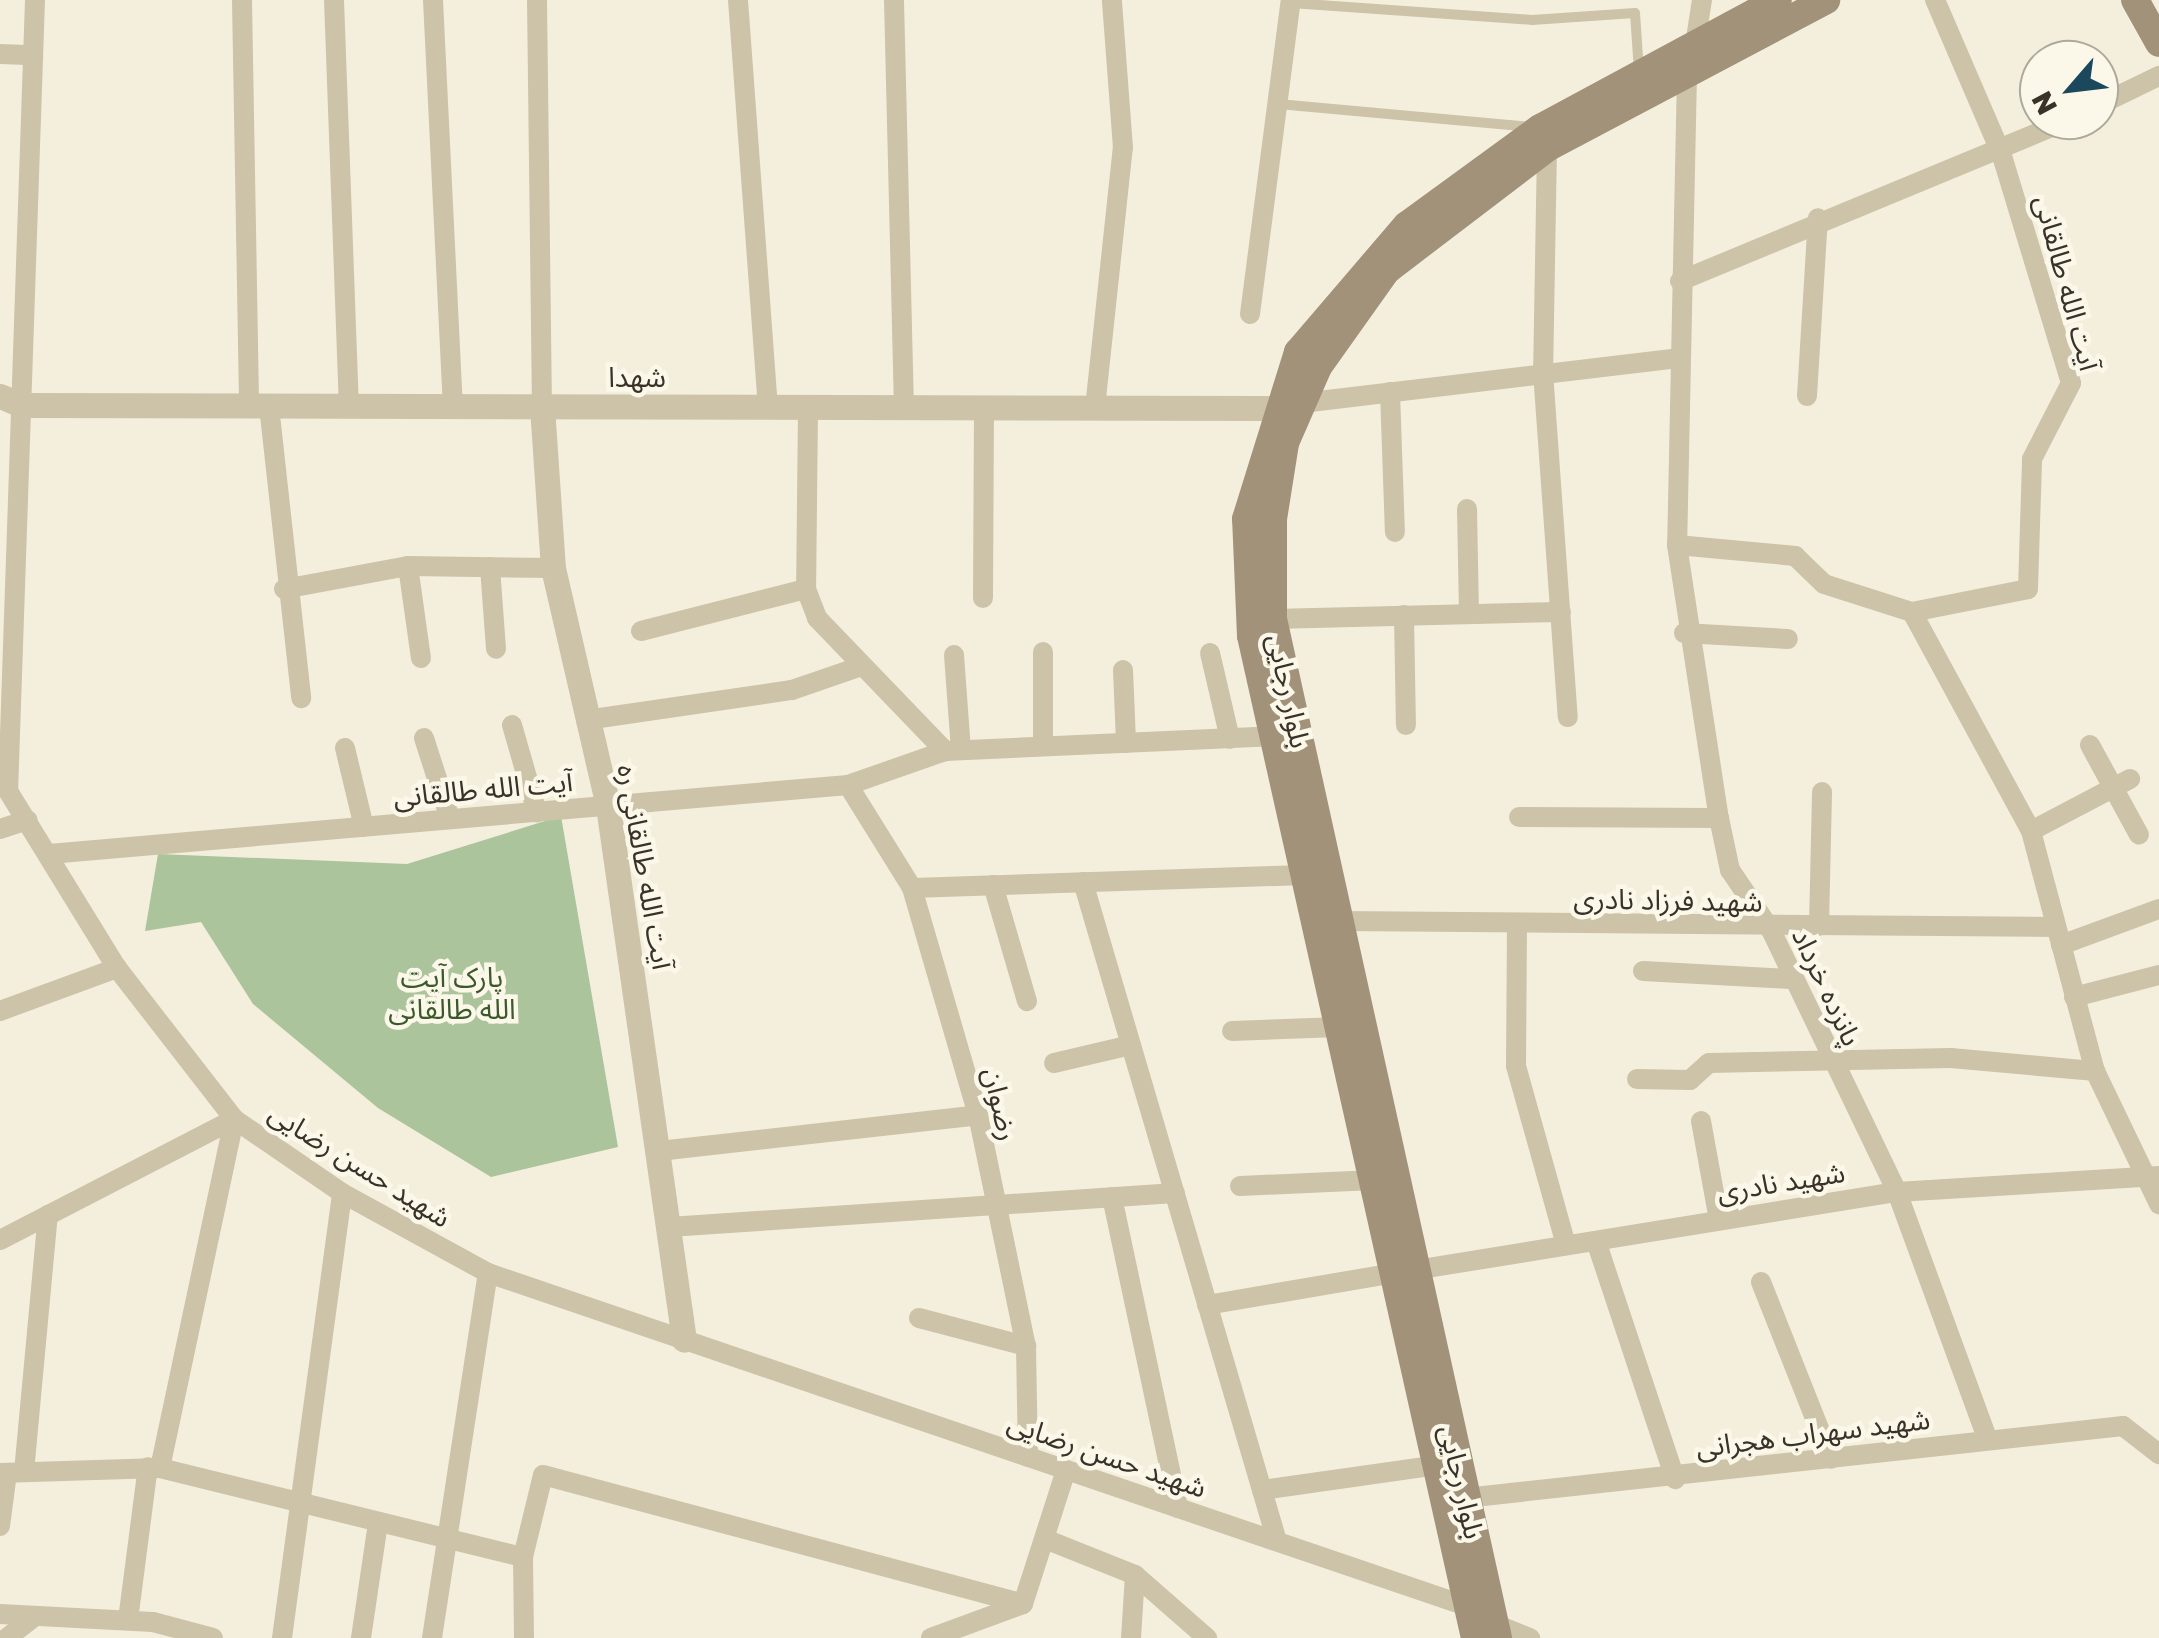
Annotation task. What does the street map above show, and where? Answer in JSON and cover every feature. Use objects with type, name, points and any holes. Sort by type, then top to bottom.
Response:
[{"type":"main road","name":"بلوار رجایی","points":[[1489,1633],[1465,1498],[1405,1272],[1374,1180],[1251,636],[1246,520],[1289,406],[1387,270],[1543,138],[1639,75],[1778,0]]},
{"type":"main road","name":"بلوار رجایی","points":[[1543,138],[1688,74],[1826,0]]},
{"type":"main road","points":[[2134,0],[2159,43]]},
{"type":"main road","name":"بلوار رجایی","points":[[1289,406],[1273,520],[1273,619],[1339,920],[1438,1465],[1469,1607],[1489,1633]]},
{"type":"street","name":"شهید حسن رضایی","points":[[35,0],[11,401],[4,792],[28,820],[117,968],[234,1118],[342,1193],[488,1273],[1469,1607]]},
{"type":"street","points":[[242,0],[259,406],[301,698]]},
{"type":"street","points":[[334,0],[349,406]]},
{"type":"street","points":[[433,0],[454,406]]},
{"type":"street","points":[[538,0],[542,407]]},
{"type":"street","points":[[738,0],[768,407]]},
{"type":"street","points":[[894,0],[904,407]]},
{"type":"street","points":[[1096,408],[1123,148],[1112,0]]},
{"type":"street","points":[[1695,45],[1702,0]]},
{"type":"street","name":"آیت الله طالقانی","points":[[1912,612],[2028,588],[2032,459],[2071,382],[2001,152],[1935,0]]},
{"type":"street","points":[[1250,314],[1290,2]]},
{"type":"street","points":[[0,54],[33,55]]},
{"type":"street","name":"پانزده خرداد","points":[[1688,74],[1678,358],[1677,545],[1684,633],[1718,818],[1730,870],[1772,930],[1790,979],[1897,1192],[1987,1438]]},
{"type":"street","points":[[2119,95],[2159,76]]},
{"type":"street","points":[[1543,138],[1543,372],[1568,717]]},
{"type":"street","points":[[1680,281],[1818,218],[2026,140]]},
{"type":"street","points":[[1807,396],[1818,218]]},
{"type":"street","points":[[1289,406],[1678,358]]},
{"type":"street","points":[[1390,392],[1394,532]]},
{"type":"street","name":"شهدا","points":[[11,401],[259,406],[1289,406]]},
{"type":"street","name":"آیت الله طالقانی ره","points":[[542,407],[553,568],[608,806],[684,1340]]},
{"type":"street","points":[[808,407],[806,589],[856,668],[953,750]]},
{"type":"street","points":[[983,598],[984,408]]},
{"type":"street","points":[[1466,509],[1469,611]]},
{"type":"street","points":[[1677,545],[1795,556],[1824,584],[1912,612],[2031,832],[2095,1071],[2155,1177],[2159,1204]]},
{"type":"street","points":[[284,589],[408,566],[553,568]]},
{"type":"street","points":[[408,566],[421,658]]},
{"type":"street","points":[[490,567],[496,648]]},
{"type":"street","points":[[640,631],[806,589]]},
{"type":"street","points":[[1273,619],[1469,611],[1561,612]]},
{"type":"street","points":[[1404,615],[1406,725]]},
{"type":"street","points":[[1684,633],[1788,639]]},
{"type":"street","points":[[1042,652],[1044,746]]},
{"type":"street","points":[[1210,654],[1230,738]]},
{"type":"street","points":[[953,750],[954,655]]},
{"type":"street","points":[[586,720],[792,690],[856,668]]},
{"type":"street","points":[[1123,670],[1126,743]]},
{"type":"street","points":[[512,725],[536,812]]},
{"type":"street","name":"آیت الله طالقانی","points":[[49,854],[848,785],[953,750],[1275,736]]},
{"type":"street","points":[[424,738],[450,819]]},
{"type":"street","points":[[2090,745],[2122,783],[2139,835]]},
{"type":"street","points":[[345,748],[364,827]]},
{"type":"street","points":[[2031,832],[2122,783]]},
{"type":"street","name":"رضوان","points":[[848,785],[912,888],[978,1115],[1026,1346],[1028,1457]]},
{"type":"street","points":[[1819,926],[1822,792]]},
{"type":"street","points":[[1519,816],[1718,818]]},
{"type":"street","points":[[0,829],[28,820]]},
{"type":"street","points":[[912,888],[1306,874]]},
{"type":"street","points":[[1083,882],[1277,1542]]},
{"type":"street","points":[[993,885],[1028,1001]]},
{"type":"street","points":[[2058,936],[2159,909]]},
{"type":"street","name":"شهید فرزاد نادری","points":[[1339,920],[1772,930],[1819,926],[2058,936]]},
{"type":"street","points":[[1517,924],[1516,1066],[1566,1245]]},
{"type":"street","points":[[0,1011],[117,968]]},
{"type":"street","points":[[1644,971],[1790,979]]},
{"type":"street","points":[[2074,997],[2159,975]]},
{"type":"street","points":[[1232,1031],[1340,1027]]},
{"type":"street","points":[[1054,1063],[1131,1045]]},
{"type":"street","points":[[1637,1079],[1690,1080],[1709,1064],[1830,1060],[1951,1058],[2095,1071]]},
{"type":"street","points":[[659,1151],[978,1115]]},
{"type":"street","points":[[0,1240],[234,1118]]},
{"type":"street","points":[[128,1620],[154,1468],[234,1118]]},
{"type":"street","points":[[1700,1122],[1719,1220]]},
{"type":"street","name":"شهید نادری","points":[[1207,1305],[1897,1192],[2155,1177]]},
{"type":"street","points":[[1240,1186],[1374,1180]]},
{"type":"street","points":[[282,1638],[306,1505],[342,1193]]},
{"type":"street","points":[[669,1227],[1174,1194]]},
{"type":"street","points":[[1112,1197],[1178,1508]]},
{"type":"street","points":[[0,1526],[48,1215]]},
{"type":"street","points":[[1596,1241],[1675,1479]]},
{"type":"street","points":[[432,1638],[488,1273]]},
{"type":"street","points":[[1761,1282],[1831,1460]]},
{"type":"street","points":[[919,1318],[1026,1346]]},
{"type":"street","name":"شهید سهراب هجرانی","points":[[1465,1498],[1675,1479],[1987,1438],[2123,1426],[2159,1454]]},
{"type":"street","points":[[1262,1490],[1438,1465]]},
{"type":"street","points":[[10,1473],[154,1468],[446,1541],[523,1556]]},
{"type":"street","points":[[931,1638],[970,1633],[1023,1604],[1066,1470]]},
{"type":"street","points":[[524,1638],[523,1556],[543,1475],[1023,1604]]},
{"type":"street","points":[[362,1638],[378,1524]]},
{"type":"street","points":[[1045,1538],[1135,1575],[1208,1638]]},
{"type":"street","points":[[1131,1638],[1135,1575]]},
{"type":"street","points":[[0,1614],[128,1620],[213,1638]]},
{"type":"street","points":[[7,1638],[35,1616]]},
{"type":"street","points":[[1489,1633],[1530,1638]]},
{"type":"lane","points":[[1290,2],[1532,20],[1635,13],[1639,75]]},
{"type":"lane","points":[[1277,104],[1543,138]]},
{"type":"green space","name":"پارک آیت الله طالقانی","points":[[561,816],[618,1147],[491,1177],[378,1108],[253,1004],[201,922],[145,931],[158,854],[407,864]]}]
